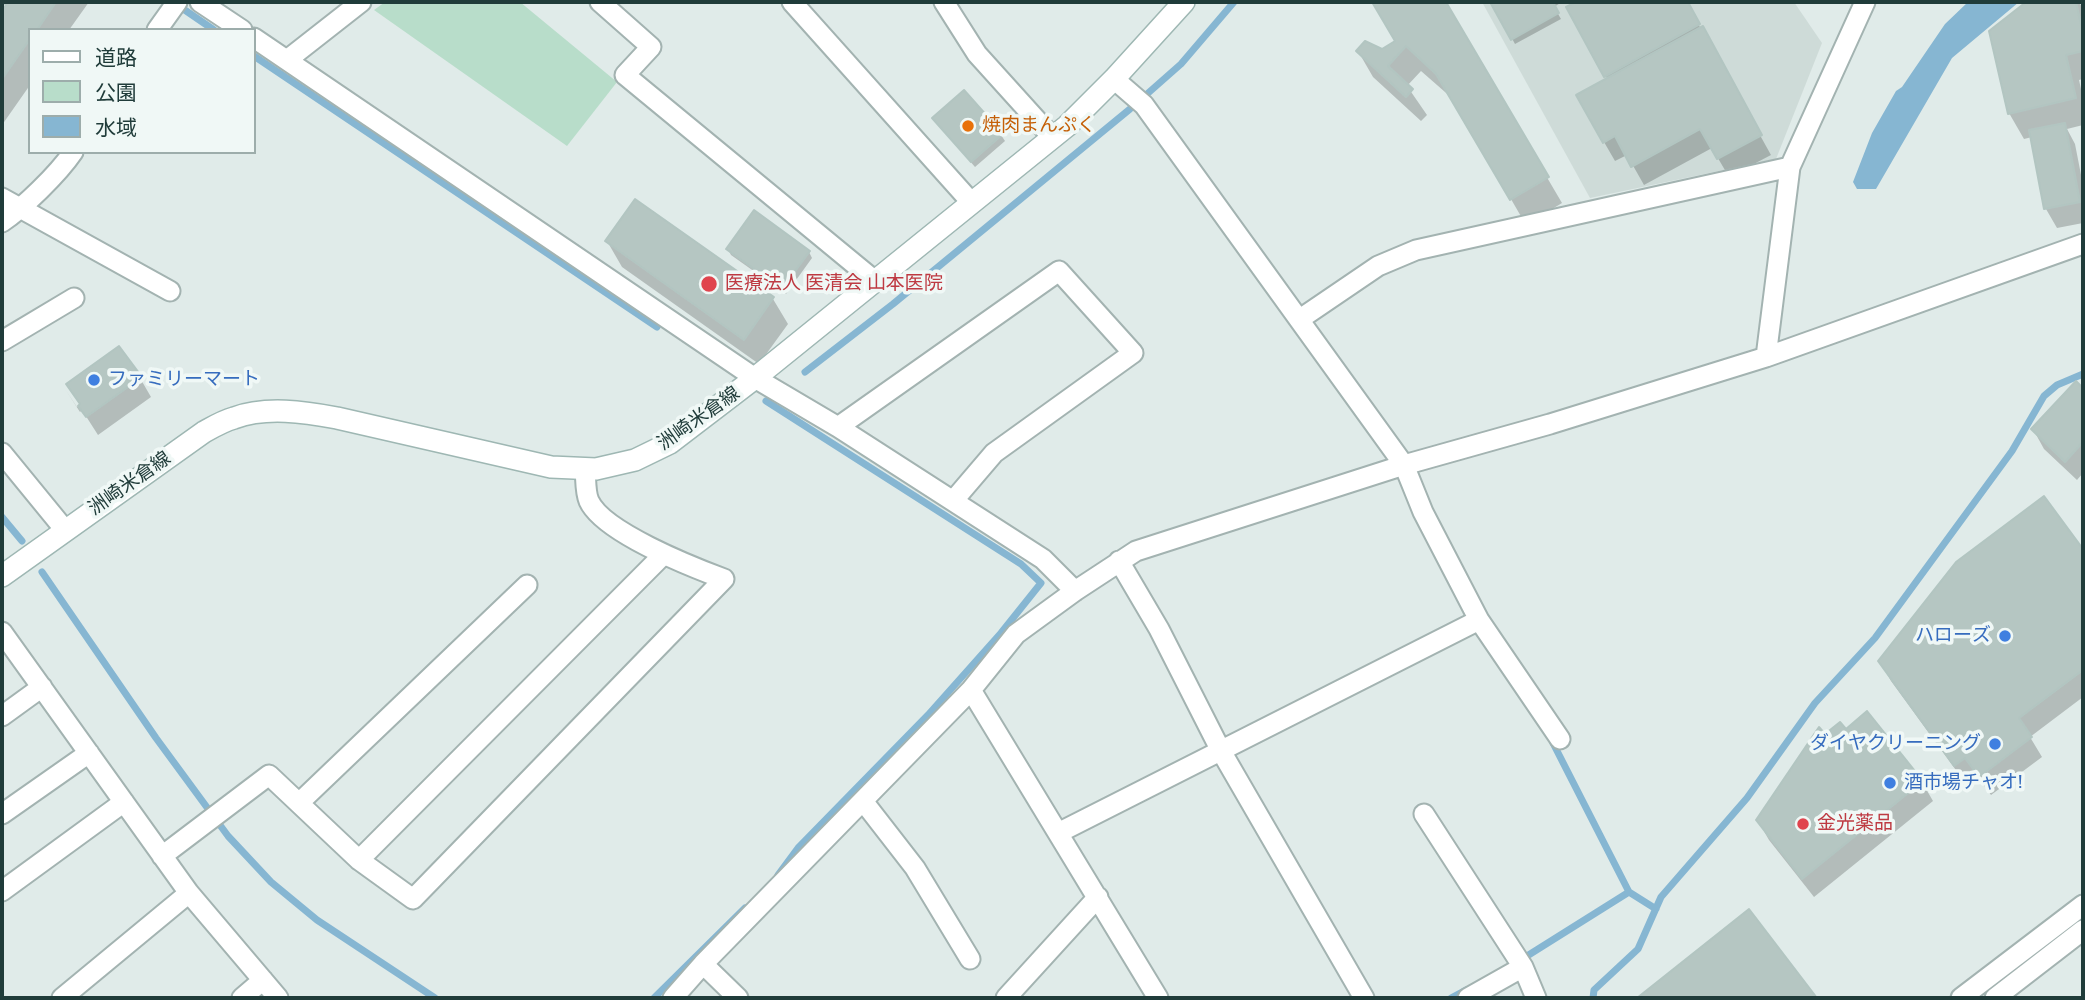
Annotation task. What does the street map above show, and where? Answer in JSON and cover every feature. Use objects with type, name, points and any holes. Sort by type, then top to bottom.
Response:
[{"type":"main road","name":"洲崎米倉線","points":[[2,576],[204,432],[235,417],[271,412],[304,412],[551,467],[596,469],[635,460],[670,443],[768,386],[875,281],[1052,137],[1114,79],[1177,4]]},
{"type":"street","points":[[200,2],[239,28]]},
{"type":"street","points":[[287,60],[360,2]]},
{"type":"street","points":[[600,2],[651,47],[625,75],[875,281]]},
{"type":"street","points":[[792,2],[971,202]]},
{"type":"street","points":[[944,2],[977,54],[1052,137]]},
{"type":"street","points":[[1766,357],[1790,167],[1865,2]]},
{"type":"street","points":[[158,28],[175,4]]},
{"type":"street","points":[[256,39],[768,386],[838,426],[1042,559],[1075,591]]},
{"type":"street","points":[[1114,79],[1140,101],[1300,318],[1404,465],[1423,512],[1479,620],[1560,739]]},
{"type":"street","points":[[2,222],[23,208],[71,154]]},
{"type":"street","points":[[1300,318],[1378,266],[1416,250],[1790,167]]},
{"type":"street","points":[[2,198],[170,291]]},
{"type":"street","points":[[673,998],[971,690],[1016,634],[1136,551],[1404,465],[1550,424],[1766,357],[2083,244]]},
{"type":"street","points":[[838,426],[1059,271],[1133,354],[994,453],[953,501]]},
{"type":"street","points":[[2,341],[74,298]]},
{"type":"street","points":[[2,453],[65,530]]},
{"type":"street","points":[[162,856],[269,775],[359,860],[413,899],[724,579],[663,555],[607,521],[589,501],[585,469]]},
{"type":"street","points":[[359,860],[663,555]]},
{"type":"street","points":[[1119,562],[1159,629],[1221,751],[1364,998]]},
{"type":"street","points":[[299,803],[527,585]]},
{"type":"street","points":[[1058,833],[1479,620]]},
{"type":"street","points":[[2,632],[189,893],[278,998]]},
{"type":"street","points":[[2,716],[42,687]]},
{"type":"street","points":[[971,690],[1158,998]]},
{"type":"street","points":[[2,814],[89,753]]},
{"type":"street","points":[[863,801],[915,868],[970,959]]},
{"type":"street","points":[[2,891],[124,802]]},
{"type":"street","points":[[1424,814],[1521,962],[1535,998]]},
{"type":"street","points":[[62,998],[189,893]]},
{"type":"street","points":[[1006,998],[1098,897]]},
{"type":"street","points":[[1961,998],[2083,905]]},
{"type":"street","points":[[1994,998],[2083,930]]},
{"type":"street","points":[[1468,998],[1521,962]]},
{"type":"street","points":[[703,964],[738,998]]},
{"type":"street","points":[[242,998],[263,980]]},
{"type":"shaded area","points":[[1482,2],[1794,2],[1822,43],[1776,159],[1590,198]]},
{"type":"green space","points":[[385,2],[520,2],[617,82],[567,146],[374,10]]},
{"type":"water","points":[[1968,2],[2019,2],[1952,58],[1876,189],[1857,189],[1853,182],[1872,133],[1896,91],[1902,87],[1945,24]]},
{"type":"building","points":[[3,2],[56,2],[38,28],[28,28],[28,42],[2,79],[2,10],[6,5]]},
{"type":"building","points":[[1372,2],[1446,2],[1549,177],[1510,200],[1436,74],[1406,46],[1388,66],[1413,89],[1406,97],[1356,51],[1365,41],[1382,49],[1395,41]]},
{"type":"building","points":[[1490,2],[1553,2],[1559,13],[1511,40]]},
{"type":"building","points":[[1576,2],[1688,2],[1700,24],[1604,77],[1566,7]]},
{"type":"building","points":[[2026,2],[2076,2],[2083,33],[2083,51],[2066,55],[2076,98],[2008,114],[1989,31]]},
{"type":"building","points":[[1703,26],[1762,135],[1717,159],[1700,129],[1631,167],[1615,136],[1603,143],[1576,95]]},
{"type":"building","name":"焼肉まんぷく","points":[[964,90],[1003,134],[971,162],[932,118]]},
{"type":"building","points":[[2065,123],[2080,202],[2044,209],[2029,130]]},
{"type":"building","points":[[635,199],[774,297],[744,340],[605,241]]},
{"type":"building","points":[[754,210],[810,251],[782,289],[726,249]]},
{"type":"building","points":[[119,346],[142,377],[86,417],[66,384]]},
{"type":"building","points":[[2076,381],[2083,388],[2083,442],[2065,462],[2031,429]]},
{"type":"building","points":[[2044,496],[2083,549],[2083,670],[2019,718],[2032,737],[1979,777],[1965,758],[1954,766],[1878,661],[1956,562]]},
{"type":"building","points":[[1867,711],[1923,781],[1802,879],[1756,820],[1819,727],[1825,734],[1840,722],[1846,729]]},
{"type":"building","points":[[1749,909],[1817,998],[1637,998]]},
{"type":"waterway","points":[[805,372],[893,304],[1130,109],[1181,64],[1234,2]]},
{"type":"waterway","points":[[176,4],[211,28]]},
{"type":"waterway","points":[[256,57],[657,327]]},
{"type":"waterway","points":[[1593,998],[1594,990],[1638,949],[1661,897],[1747,798],[1815,703],[1875,638],[2012,451],[2044,396],[2057,385],[2083,374]]},
{"type":"waterway","points":[[766,401],[1021,564],[1041,583],[1001,633],[928,715],[798,848],[778,875]]},
{"type":"waterway","points":[[2,517],[22,541]]},
{"type":"waterway","points":[[42,572],[156,738],[228,836],[271,882],[317,920],[435,998]]},
{"type":"waterway","points":[[1553,743],[1629,892]]},
{"type":"waterway","points":[[1519,961],[1629,892],[1656,909]]},
{"type":"waterway","points":[[654,998],[745,908]]},
{"type":"waterway","points":[[1451,998],[1466,990]]},
{"type":"place","name":"焼肉まんぷく","points":[[968,126]]},
{"type":"place","name":"医療法人 医清会 山本医院","points":[[709,284]]},
{"type":"place","name":"ファミリーマート","points":[[94,380]]},
{"type":"place","name":"ハローズ","points":[[2005,636]]},
{"type":"place","name":"ダイヤクリーニング","points":[[1995,744]]},
{"type":"place","name":"酒市場チャオ!","points":[[1890,783]]},
{"type":"place","name":"金光薬品","points":[[1803,824]]}]
